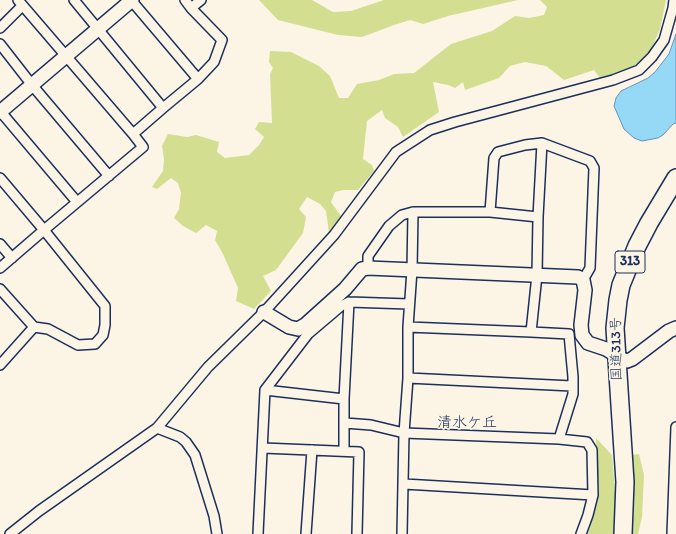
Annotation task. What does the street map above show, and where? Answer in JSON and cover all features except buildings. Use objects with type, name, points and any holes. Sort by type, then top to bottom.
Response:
[{"type":"highway","name":"国道313号","points":[[623,534],[625,482],[615,328],[621,285],[637,246],[676,178]]},
{"type":"street","points":[[74,0],[163,108]]},
{"type":"street","points":[[77,202],[0,112],[131,0],[198,79]]},
{"type":"street","points":[[133,134],[198,79],[214,62],[222,40],[185,0]]},
{"type":"street","points":[[191,8],[201,0]]},
{"type":"street","points":[[0,28],[20,3],[133,134],[142,147],[0,268]]},
{"type":"street","points":[[10,534],[39,511],[157,428],[208,367],[264,312],[334,235],[396,152],[430,130],[613,80],[638,70],[652,57],[664,40],[674,6]]},
{"type":"street","points":[[0,44],[32,85],[109,176]]},
{"type":"street","points":[[490,212],[494,158],[498,152],[525,145],[542,143],[590,161],[594,168],[590,268],[583,280],[585,290],[581,325],[582,335],[588,343],[606,349],[627,361],[632,359],[669,331],[676,328]]},
{"type":"street","points":[[531,332],[537,275],[538,216],[542,143]]},
{"type":"street","points":[[0,178],[105,306],[105,325],[103,335],[95,344],[78,345],[48,329],[34,327],[0,289]]},
{"type":"street","points":[[368,268],[368,256],[389,226],[402,215],[413,212],[490,212],[538,216]]},
{"type":"street","points":[[402,534],[404,433],[408,378],[408,304],[412,270],[413,212]]},
{"type":"street","points":[[0,244],[12,258]]},
{"type":"street","points":[[264,312],[290,327],[298,329],[305,325],[345,289],[362,269],[368,268],[578,277],[583,280]]},
{"type":"street","points":[[258,534],[265,390],[308,334],[341,306],[349,302],[408,304]]},
{"type":"street","points":[[344,451],[344,399],[349,302]]},
{"type":"street","points":[[0,364],[34,327]]},
{"type":"street","points":[[408,327],[569,334],[573,394],[559,439]]},
{"type":"street","points":[[408,378],[572,386]]},
{"type":"street","points":[[265,390],[344,399]]},
{"type":"street","points":[[345,423],[371,425],[404,433],[559,439],[587,442],[592,450],[593,495],[588,515],[580,534]]},
{"type":"street","points":[[672,534],[676,427]]},
{"type":"street","points":[[157,428],[186,442],[195,455],[214,516],[217,534]]},
{"type":"street","points":[[263,448],[359,452],[356,534]]},
{"type":"street","points":[[306,534],[312,450]]},
{"type":"street","points":[[404,484],[593,495]]},
{"type":"green space","points":[[259,0],[312,0],[333,12],[351,11],[384,0],[518,0],[448,16],[423,24],[410,20],[362,37],[338,35],[278,20]]},
{"type":"green space","points":[[540,0],[666,0],[660,29],[653,45],[645,58],[629,69],[600,78],[594,70],[564,80],[546,66],[525,62],[510,66],[499,78],[465,90],[463,82],[455,88],[433,82],[439,112],[403,137],[398,127],[385,118],[382,110],[367,121],[363,159],[372,165],[374,171],[358,190],[343,190],[335,192],[331,202],[341,216],[329,233],[326,211],[320,204],[307,197],[299,209],[306,217],[303,233],[276,270],[263,276],[271,291],[254,309],[236,301],[238,288],[215,240],[217,231],[206,225],[196,233],[183,226],[174,218],[179,209],[181,193],[178,183],[171,178],[157,189],[152,187],[163,171],[164,159],[162,146],[168,134],[187,137],[196,135],[219,142],[217,152],[225,158],[249,155],[259,145],[264,137],[255,129],[259,122],[272,123],[270,74],[273,68],[269,62],[270,51],[291,52],[319,66],[330,76],[339,98],[348,98],[357,84],[379,80],[394,74],[414,73],[451,44],[492,31],[515,16],[529,18],[544,15],[547,7]]},
{"type":"green space","points":[[596,438],[612,455],[616,503],[616,527],[614,534],[588,534],[599,495]]},
{"type":"green space","points":[[639,454],[644,475],[642,517],[638,534],[629,534],[633,521],[631,455]]},
{"type":"water","points":[[676,34],[676,123],[658,138],[642,141],[634,138],[624,129],[614,106],[616,98],[621,91],[648,78],[655,72],[669,54]]},
{"type":"district","name":"清水ケ丘","points":[[467,423]]}]
